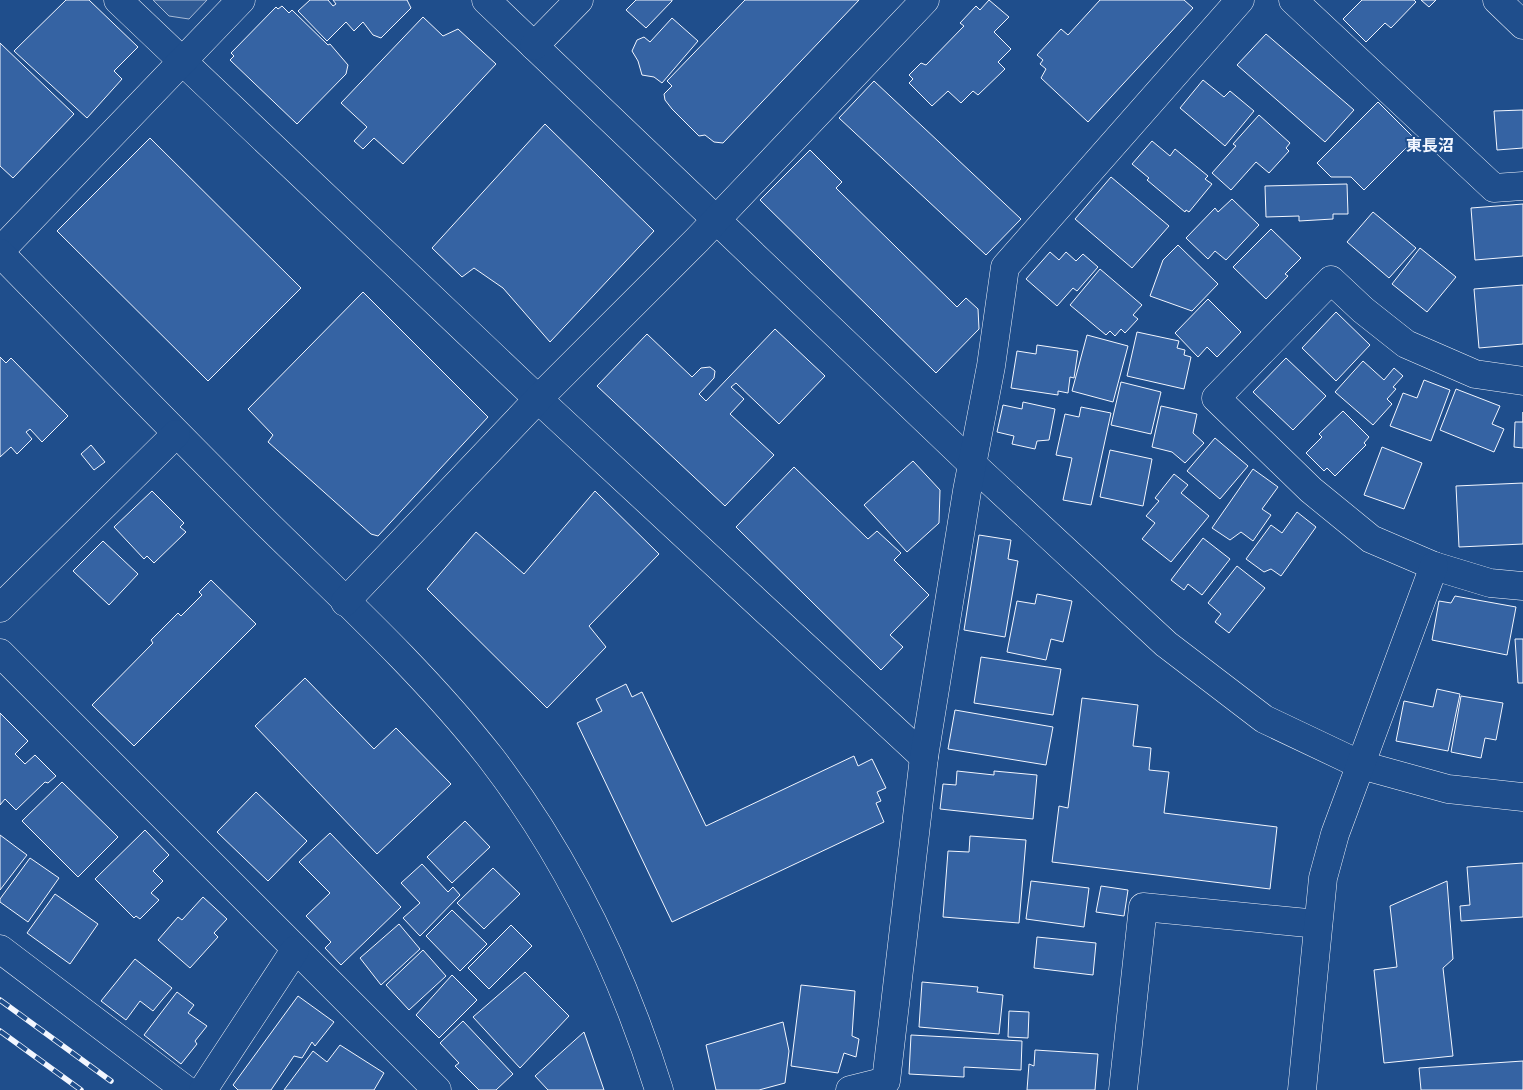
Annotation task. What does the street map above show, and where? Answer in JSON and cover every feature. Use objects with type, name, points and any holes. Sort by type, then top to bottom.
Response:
[{"type":"street","points":[[118,0],[538,399],[924,757]]},
{"type":"street","points":[[241,0],[0,252],[176,434],[426,683],[491,759],[547,840],[593,922],[628,998],[659,1090]]},
{"type":"street","points":[[486,0],[972,464],[1174,650],[1264,719],[1361,766],[1448,788],[1523,796]]},
{"type":"street","points":[[534,46],[579,0]]},
{"type":"street","points":[[345,602],[538,399],[716,220],[925,0]]},
{"type":"street","points":[[850,1090],[886,1086],[924,757],[972,464],[991,366],[1005,267],[1240,0]]},
{"type":"street","points":[[1292,0],[1494,188],[1523,186]]},
{"type":"street","points":[[1497,0],[1523,25]]},
{"type":"street","points":[[1523,381],[1475,374],[1406,344],[1364,310],[1332,280],[1216,398],[1311,490],[1371,539],[1434,566],[1490,583],[1523,586]]},
{"type":"street","points":[[0,608],[176,434]]},
{"type":"street","points":[[1302,1090],[1323,878],[1335,834],[1434,566]]},
{"type":"street","points":[[0,653],[437,1090]]},
{"type":"street","points":[[1123,1090],[1143,907],[1318,924]]},
{"type":"street","points":[[0,949],[186,1090]]},
{"type":"street","points":[[203,1090],[295,950]]},
{"type":"shaded area","points":[[153,0],[207,0],[189,19],[169,16]]},
{"type":"building","points":[[66,0],[89,0],[138,47],[114,71],[122,79],[87,118],[14,51]]},
{"type":"building","points":[[310,0],[328,0],[333,6],[336,4],[333,0],[407,0],[411,8],[381,38],[373,35],[363,22],[354,31],[346,22],[327,41],[298,11]]},
{"type":"building","points":[[636,0],[672,1],[646,28],[626,10]]},
{"type":"building","points":[[745,0],[859,0],[723,143],[714,142],[705,135],[699,136],[672,109],[665,100],[664,94],[672,86],[667,81]]},
{"type":"building","points":[[989,0],[1009,17],[994,32],[1011,49],[998,62],[1005,69],[978,95],[973,91],[961,103],[948,91],[932,106],[909,83],[913,79],[909,75],[921,63],[926,65],[964,26],[960,23],[976,6],[980,10]]},
{"type":"building","points":[[1100,0],[1184,0],[1193,8],[1088,122],[1041,78],[1046,69],[1040,64],[1043,60],[1037,55],[1061,29],[1068,35]]},
{"type":"building","points":[[1362,0],[1414,0],[1416,2],[1391,28],[1385,23],[1366,42],[1343,19]]},
{"type":"building","points":[[1421,0],[1436,0],[1429,7]]},
{"type":"building","points":[[282,6],[289,13],[292,10],[328,45],[330,44],[348,65],[346,74],[297,124],[230,60],[234,56],[231,53],[276,7],[278,9]]},
{"type":"building","points":[[423,17],[443,36],[458,29],[496,64],[403,164],[374,138],[363,149],[354,141],[367,127],[341,103]]},
{"type":"building","points":[[672,18],[698,41],[662,83],[654,77],[642,75],[638,61],[632,51],[637,40],[644,37],[650,42]]},
{"type":"building","points":[[1266,34],[1354,110],[1325,142],[1237,65]]},
{"type":"building","points":[[0,43],[74,114],[13,178],[0,166]]},
{"type":"building","points":[[1203,80],[1224,97],[1230,91],[1254,111],[1225,146],[1180,108]]},
{"type":"building","points":[[874,81],[1021,219],[986,255],[839,118]]},
{"type":"building","points":[[1378,102],[1415,139],[1364,190],[1351,177],[1331,177],[1317,163]]},
{"type":"building","points":[[1523,110],[1523,148],[1497,150],[1494,111]]},
{"type":"building","points":[[1259,115],[1290,143],[1286,148],[1289,151],[1269,173],[1256,162],[1231,190],[1212,173],[1236,146],[1233,144]]},
{"type":"building","points":[[545,124],[654,231],[550,342],[503,288],[474,268],[462,277],[432,248]]},
{"type":"building","points":[[150,138],[301,288],[208,381],[57,231]]},
{"type":"building","points":[[1152,141],[1170,156],[1175,149],[1208,176],[1205,179],[1212,184],[1189,212],[1186,210],[1185,212],[1147,180],[1149,178],[1132,164]]},
{"type":"building","points":[[810,150],[842,182],[836,188],[957,307],[966,298],[978,309],[979,329],[936,373],[760,200]]},
{"type":"building","points":[[1111,177],[1169,226],[1132,268],[1075,219]]},
{"type":"building","points":[[1347,184],[1348,214],[1333,214],[1333,219],[1299,221],[1299,216],[1266,217],[1265,186]]},
{"type":"building","points":[[1232,199],[1259,225],[1226,260],[1215,251],[1208,259],[1186,238],[1215,208],[1218,212]]},
{"type":"building","points":[[1523,204],[1523,256],[1475,260],[1471,208]]},
{"type":"building","points":[[1373,212],[1416,248],[1389,278],[1347,242]]},
{"type":"building","points":[[1271,229],[1301,258],[1285,274],[1288,276],[1266,299],[1233,267]]},
{"type":"building","points":[[1178,245],[1218,284],[1192,311],[1150,296],[1163,260]]},
{"type":"building","points":[[1420,248],[1456,277],[1427,312],[1392,284]]},
{"type":"building","points":[[1050,252],[1059,260],[1066,252],[1076,261],[1083,254],[1098,267],[1077,291],[1073,288],[1057,306],[1026,279]]},
{"type":"building","points":[[1100,269],[1142,305],[1133,315],[1138,319],[1125,333],[1121,329],[1115,336],[1110,331],[1106,335],[1070,305]]},
{"type":"building","points":[[1523,285],[1523,344],[1479,348],[1474,289]]},
{"type":"building","points":[[363,292],[488,417],[378,536],[371,534],[268,442],[273,435],[248,409]]},
{"type":"building","points":[[1208,299],[1241,332],[1217,357],[1207,347],[1198,357],[1175,333]]},
{"type":"building","points":[[1336,312],[1370,345],[1336,381],[1302,348]]},
{"type":"building","points":[[775,329],[825,376],[779,424],[736,383],[731,387],[744,399],[730,414],[774,455],[725,506],[597,386],[647,334],[692,377],[701,368],[710,367],[715,371],[714,378],[699,394],[706,401]]},
{"type":"building","points":[[1137,332],[1179,341],[1177,348],[1185,350],[1184,355],[1191,357],[1184,389],[1127,376]]},
{"type":"building","points":[[1087,335],[1128,346],[1113,402],[1072,391]]},
{"type":"building","points":[[1037,345],[1078,351],[1074,378],[1070,377],[1068,393],[1058,391],[1058,395],[1011,388],[1017,351],[1036,354]]},
{"type":"building","points":[[0,357],[6,363],[11,358],[68,416],[42,442],[30,429],[26,432],[32,439],[17,454],[11,447],[0,457]]},
{"type":"building","points":[[1286,358],[1326,396],[1293,430],[1253,392]]},
{"type":"building","points":[[1363,361],[1384,380],[1394,368],[1403,376],[1393,387],[1396,389],[1387,399],[1392,404],[1373,425],[1335,392]]},
{"type":"building","points":[[1424,380],[1450,390],[1431,441],[1390,426],[1403,393],[1417,398]]},
{"type":"building","points":[[1121,382],[1161,392],[1151,434],[1111,425]]},
{"type":"building","points":[[1456,389],[1500,406],[1492,424],[1504,429],[1494,452],[1440,430]]},
{"type":"building","points":[[1023,402],[1055,409],[1049,440],[1037,441],[1035,449],[1012,444],[1014,436],[997,432],[1003,405],[1022,409]]},
{"type":"building","points":[[1161,406],[1197,414],[1193,433],[1204,443],[1185,463],[1172,452],[1152,447]]},
{"type":"building","points":[[1081,407],[1111,413],[1091,505],[1063,500],[1072,458],[1056,455],[1065,414],[1079,417]]},
{"type":"building","points":[[1343,411],[1369,437],[1364,443],[1366,445],[1335,476],[1327,468],[1324,471],[1306,453],[1322,437],[1319,434]]},
{"type":"building","points":[[1515,422],[1523,422],[1523,448],[1514,447]]},
{"type":"building","points":[[1215,438],[1248,466],[1220,499],[1187,471]]},
{"type":"building","points":[[91,445],[105,462],[94,470],[81,454]]},
{"type":"building","points":[[1382,447],[1422,463],[1404,509],[1364,495]]},
{"type":"building","points":[[1110,450],[1152,459],[1143,506],[1100,497]]},
{"type":"building","points":[[913,461],[940,490],[939,523],[907,552],[864,505]]},
{"type":"building","points":[[794,467],[868,539],[877,531],[901,553],[894,560],[929,595],[890,635],[903,647],[881,670],[736,527]]},
{"type":"building","points":[[1253,469],[1278,487],[1262,509],[1271,515],[1253,541],[1241,532],[1230,540],[1212,528]]},
{"type":"building","points":[[1174,474],[1188,485],[1181,493],[1209,516],[1171,562],[1142,539],[1155,523],[1146,516],[1159,501],[1155,498]]},
{"type":"building","points":[[1523,483],[1523,544],[1459,547],[1456,486]]},
{"type":"building","points":[[152,491],[184,523],[180,527],[186,532],[154,563],[147,556],[144,559],[114,527]]},
{"type":"building","points":[[595,491],[659,554],[589,626],[606,647],[547,708],[427,589],[476,532],[524,574]]},
{"type":"building","points":[[1297,512],[1316,527],[1281,576],[1271,569],[1264,572],[1246,559],[1271,525],[1282,533]]},
{"type":"building","points":[[979,535],[1011,540],[1008,559],[1018,561],[1005,637],[964,630]]},
{"type":"building","points":[[1203,538],[1230,559],[1202,595],[1188,584],[1184,590],[1171,580]]},
{"type":"building","points":[[103,541],[138,574],[109,605],[73,571]]},
{"type":"building","points":[[1237,566],[1265,588],[1229,633],[1215,622],[1221,614],[1208,603]]},
{"type":"building","points":[[211,580],[256,624],[134,746],[92,705],[153,643],[151,640],[178,613],[181,616],[202,595],[199,592]]},
{"type":"building","points":[[1037,594],[1072,601],[1063,642],[1051,639],[1046,660],[1007,652],[1017,601],[1035,604]]},
{"type":"building","points":[[1455,596],[1516,607],[1507,655],[1432,640],[1439,601],[1451,603]]},
{"type":"building","points":[[1515,639],[1523,639],[1523,683],[1518,683]]},
{"type":"building","points":[[981,657],[1061,669],[1053,715],[974,703]]},
{"type":"building","points":[[305,678],[374,749],[396,728],[451,784],[377,854],[255,726]]},
{"type":"building","points":[[626,684],[632,697],[642,692],[706,826],[854,756],[858,766],[872,759],[886,788],[877,792],[881,801],[876,803],[884,822],[672,922],[577,723],[602,711],[596,699]]},
{"type":"building","points":[[1437,689],[1460,694],[1448,751],[1396,741],[1404,701],[1433,707]]},
{"type":"building","points":[[1461,696],[1503,703],[1496,740],[1485,738],[1481,758],[1451,752]]},
{"type":"building","points":[[1082,698],[1138,705],[1133,746],[1151,748],[1149,770],[1169,772],[1164,813],[1277,827],[1270,889],[1052,862],[1059,806],[1068,808]]},
{"type":"building","points":[[955,710],[1053,727],[1046,765],[948,749]]},
{"type":"building","points":[[0,713],[28,741],[15,754],[25,764],[35,755],[56,776],[48,783],[45,782],[16,810],[5,799],[0,805]]},
{"type":"building","points":[[957,771],[994,775],[994,771],[1037,775],[1033,819],[940,809],[943,784],[956,785]]},
{"type":"building","points":[[62,782],[118,837],[78,877],[22,821]]},
{"type":"building","points":[[256,792],[307,841],[268,881],[217,832]]},
{"type":"building","points":[[465,821],[490,847],[452,883],[427,857]]},
{"type":"building","points":[[145,830],[169,855],[153,871],[163,881],[151,893],[159,900],[140,919],[136,916],[134,918],[95,879]]},
{"type":"building","points":[[330,833],[401,907],[341,965],[325,948],[331,942],[306,916],[330,893],[299,862]]},
{"type":"building","points":[[0,835],[27,855],[0,890]]},
{"type":"building","points":[[970,836],[1026,840],[1019,923],[943,917],[948,851],[969,852]]},
{"type":"building","points":[[30,858],[59,878],[28,922],[0,902],[0,899]]},
{"type":"building","points":[[1523,863],[1523,917],[1461,921],[1460,906],[1470,905],[1467,867]]},
{"type":"building","points":[[422,864],[448,892],[453,887],[460,895],[420,936],[403,918],[420,903],[401,883]]},
{"type":"building","points":[[493,868],[520,894],[484,929],[457,903]]},
{"type":"building","points":[[1031,881],[1089,888],[1084,927],[1026,919]]},
{"type":"building","points":[[1447,881],[1453,959],[1443,968],[1453,1056],[1384,1063],[1374,970],[1397,967],[1390,906]]},
{"type":"building","points":[[1101,886],[1128,890],[1124,916],[1096,912]]},
{"type":"building","points":[[55,894],[98,924],[70,964],[27,933]]},
{"type":"building","points":[[203,897],[227,919],[214,933],[218,937],[190,968],[158,940],[178,917],[182,920]]},
{"type":"building","points":[[452,910],[487,944],[460,971],[426,936]]},
{"type":"building","points":[[399,924],[420,949],[381,985],[360,958]]},
{"type":"building","points":[[511,925],[532,946],[489,989],[468,968]]},
{"type":"building","points":[[1037,937],[1096,943],[1093,975],[1034,968]]},
{"type":"building","points":[[423,950],[446,976],[409,1010],[386,985]]},
{"type":"building","points":[[135,959],[172,988],[153,1011],[140,1001],[126,1020],[101,1001]]},
{"type":"building","points":[[525,972],[569,1016],[520,1068],[473,1017]]},
{"type":"building","points":[[452,975],[477,1000],[439,1038],[416,1015]]},
{"type":"building","points":[[922,982],[978,987],[977,992],[1003,995],[999,1034],[919,1027]]},
{"type":"building","points":[[801,985],[855,991],[852,1036],[859,1039],[856,1057],[844,1053],[838,1073],[791,1066]]},
{"type":"building","points":[[177,992],[194,1005],[188,1013],[207,1026],[195,1041],[197,1044],[181,1064],[144,1035]]},
{"type":"building","points":[[298,996],[334,1022],[315,1046],[312,1042],[302,1058],[294,1056],[271,1090],[238,1090],[233,1085]]},
{"type":"building","points":[[1009,1011],[1029,1012],[1028,1038],[1008,1037]]},
{"type":"building","points":[[463,1021],[513,1074],[496,1090],[479,1090],[455,1066],[459,1063],[440,1043]]},
{"type":"building","points":[[783,1022],[789,1051],[785,1083],[759,1090],[716,1090],[706,1045]]},
{"type":"building","points":[[584,1032],[604,1090],[548,1090],[535,1076]]},
{"type":"building","points":[[911,1035],[1022,1041],[1021,1070],[964,1067],[964,1077],[909,1074]]},
{"type":"building","points":[[340,1045],[384,1073],[374,1090],[284,1090],[313,1051],[327,1062]]},
{"type":"building","points":[[1035,1050],[1098,1054],[1095,1090],[1027,1090],[1029,1064],[1034,1066]]},
{"type":"building","points":[[1523,1061],[1523,1090],[1421,1090],[1419,1068]]},
{"type":"railway","points":[[0,1000],[111,1081]]},
{"type":"railway","points":[[0,1031],[81,1090]]},
{"type":"district","name":"東長沼","points":[[1430,145]]}]
